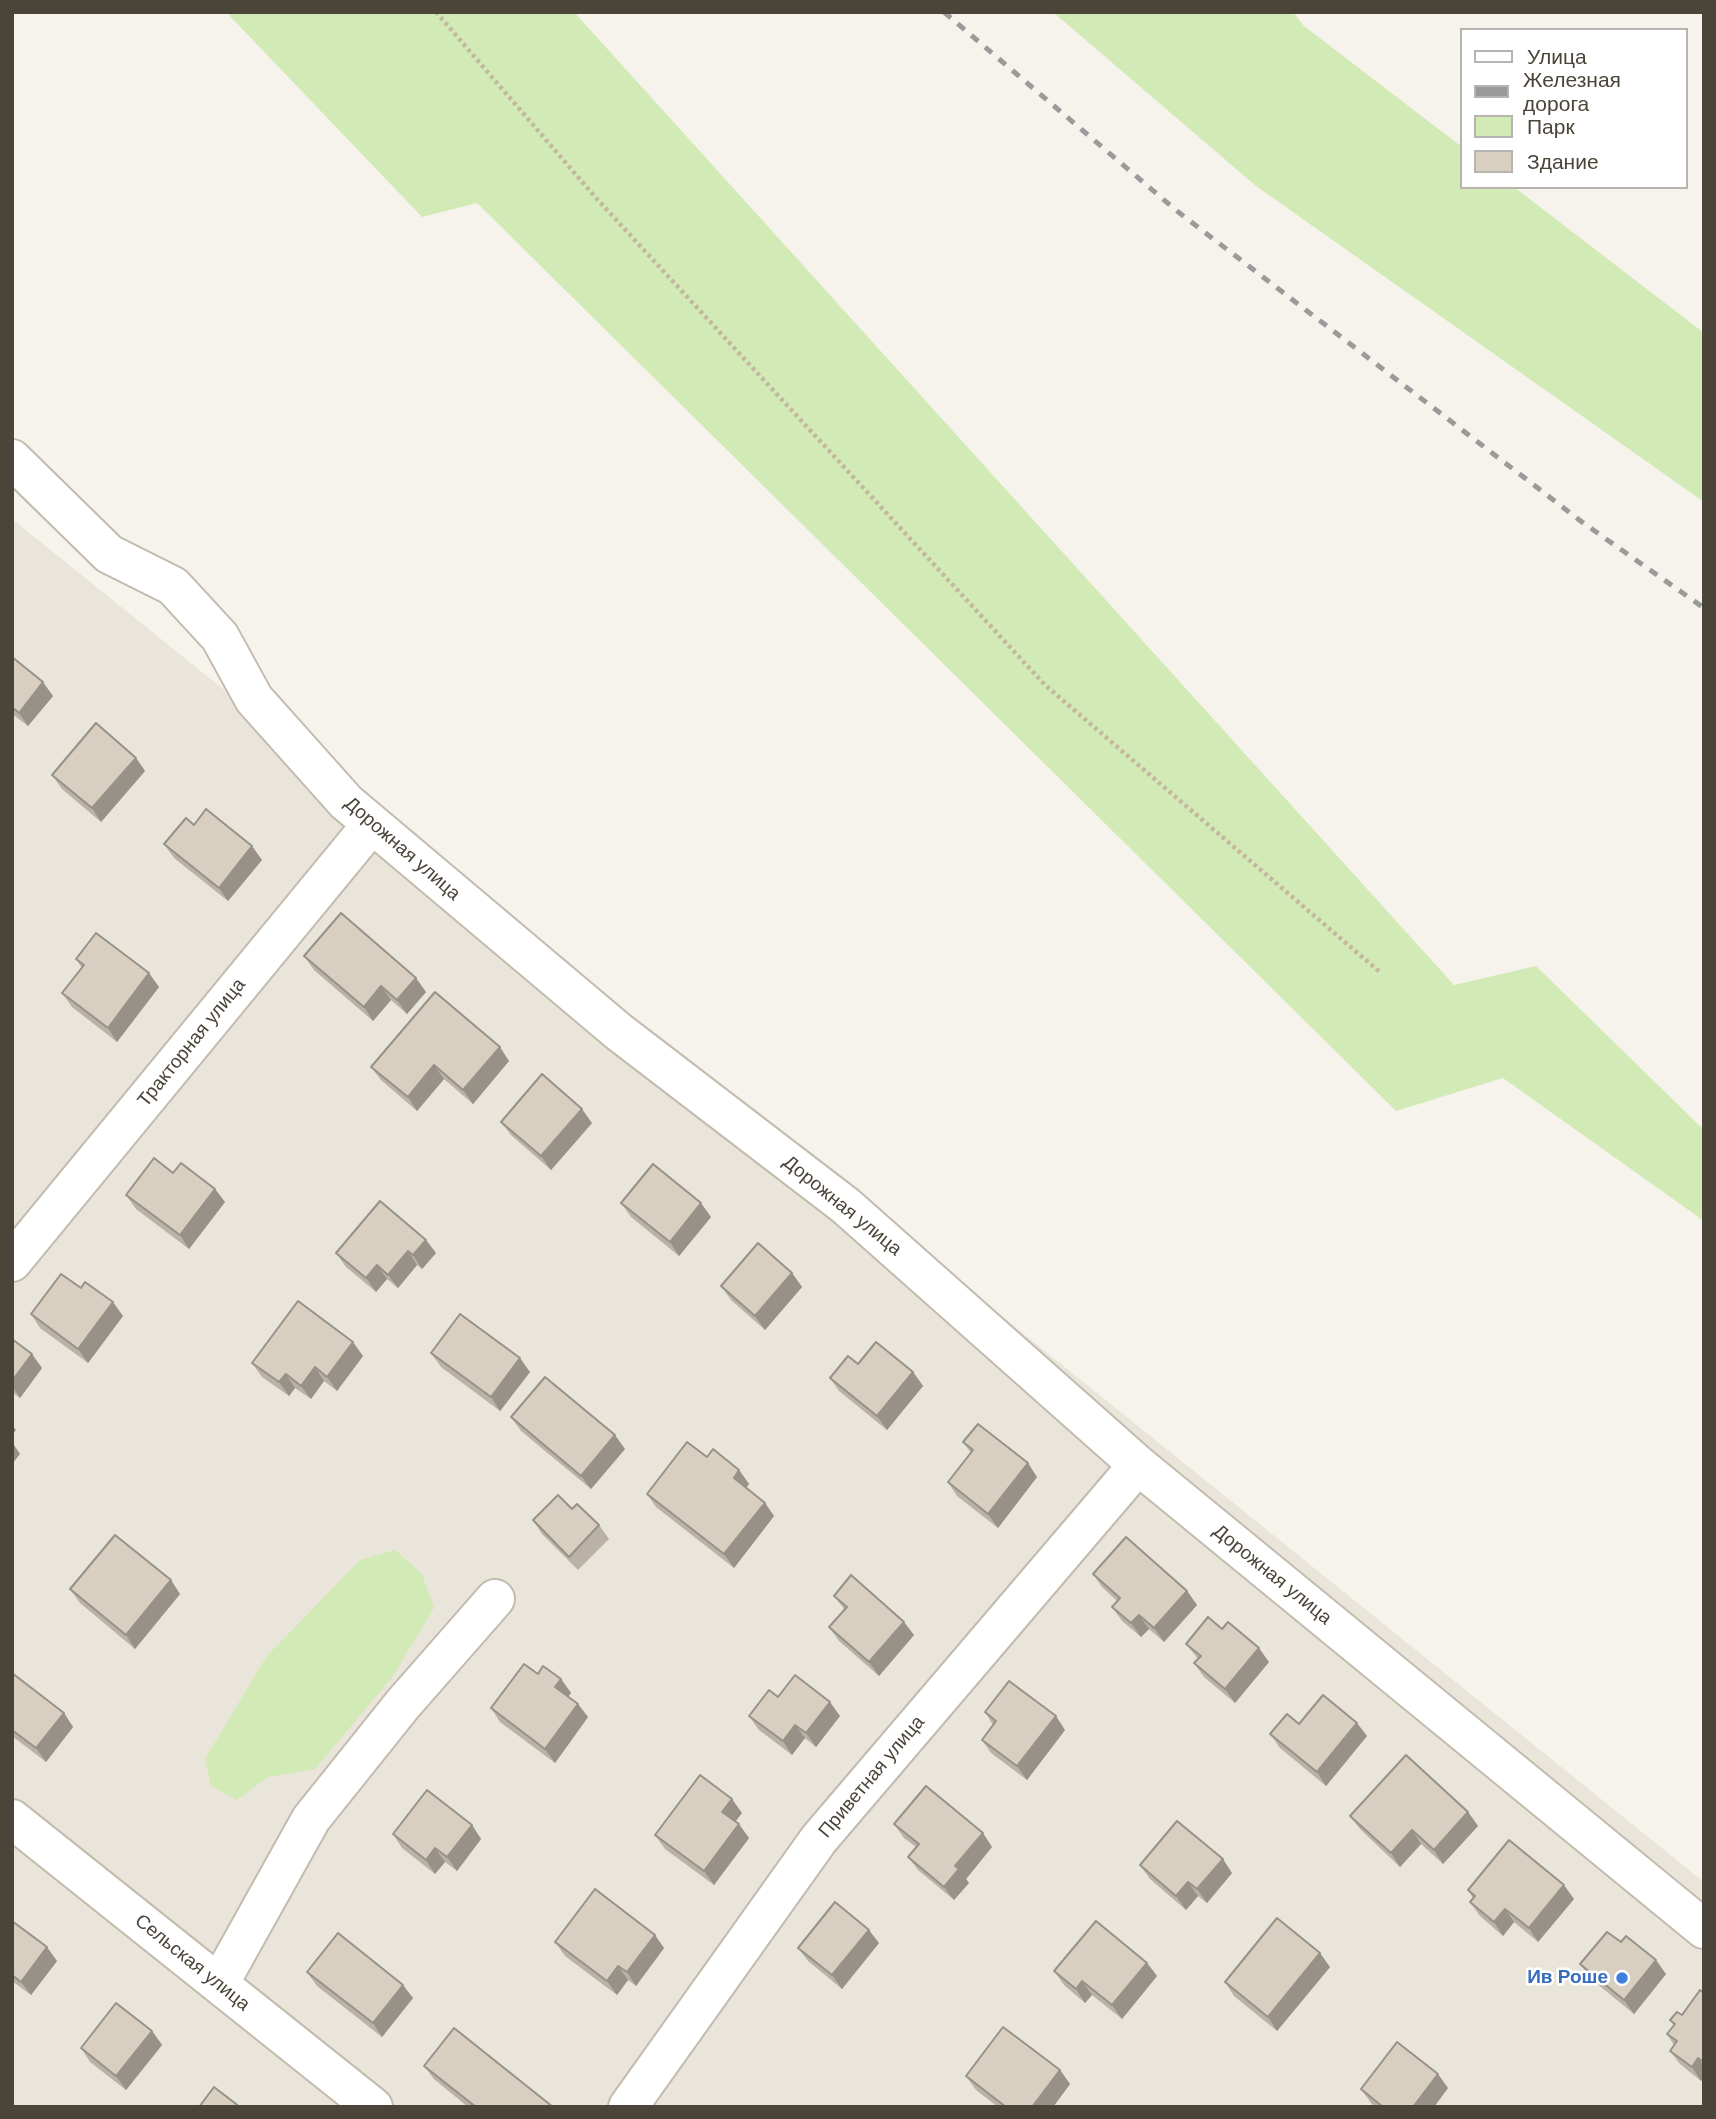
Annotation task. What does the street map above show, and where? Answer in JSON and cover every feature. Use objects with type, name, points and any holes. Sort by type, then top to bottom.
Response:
[{"type":"street","name":"Дорожная улица","points":[[12,459],[109,554],[173,586],[220,637],[254,699],[346,802],[619,1032],[846,1206],[1139,1465],[1704,1929]]},
{"type":"street","name":"Тракторная улица","points":[[12,1262],[372,824]]},
{"type":"street","name":"Приветная улица","points":[[628,2107],[819,1839],[1139,1465]]},
{"type":"street","points":[[219,1984],[311,1819],[403,1704],[495,1599]]},
{"type":"street","name":"Сельская улица","points":[[12,1819],[373,2107]]},
{"type":"path","points":[[436,12],[596,198],[1045,685],[1381,973]]},
{"type":"shaded area","points":[[12,519],[1704,1882],[1704,2107],[12,2107]]},
{"type":"green space","points":[[226,12],[574,12],[1454,985],[1536,966],[1704,1130],[1704,1221],[1503,1078],[1396,1111],[477,203],[422,217]]},
{"type":"green space","points":[[1053,12],[1293,12],[1304,26],[1460,145],[1460,189],[1517,189],[1704,333],[1704,502],[1256,186]]},
{"type":"green space","points":[[395,1550],[422,1574],[434,1608],[393,1676],[315,1769],[268,1777],[237,1800],[211,1786],[205,1759],[266,1657],[360,1560]]},
{"type":"building","points":[[12,657],[43,682],[19,713],[12,707]]},
{"type":"building","points":[[96,723],[136,758],[92,808],[52,775]]},
{"type":"building","points":[[206,809],[252,846],[219,888],[164,844],[186,818],[194,825]]},
{"type":"building","points":[[341,913],[416,978],[397,1000],[381,986],[364,1007],[304,956]]},
{"type":"building","points":[[96,933],[149,973],[108,1028],[62,993],[84,965],[76,959]]},
{"type":"building","points":[[435,992],[500,1047],[463,1090],[434,1065],[408,1097],[371,1067]]},
{"type":"building","points":[[542,1074],[582,1109],[541,1156],[501,1122]]},
{"type":"building","points":[[154,1158],[173,1173],[181,1163],[215,1189],[180,1235],[126,1195]]},
{"type":"building","points":[[653,1164],[701,1203],[670,1242],[621,1203]]},
{"type":"building","points":[[380,1201],[426,1240],[413,1255],[408,1251],[388,1275],[377,1265],[366,1278],[336,1253]]},
{"type":"building","points":[[758,1243],[792,1273],[755,1316],[721,1286]]},
{"type":"building","points":[[61,1274],[81,1288],[85,1282],[113,1302],[78,1349],[31,1314]]},
{"type":"building","points":[[298,1301],[353,1342],[327,1377],[315,1367],[301,1386],[286,1374],[279,1382],[252,1363]]},
{"type":"building","points":[[460,1314],[520,1358],[491,1397],[431,1353]]},
{"type":"building","points":[[12,1339],[32,1354],[12,1381]]},
{"type":"building","points":[[876,1342],[913,1372],[877,1416],[830,1378],[848,1356],[858,1364]]},
{"type":"building","points":[[545,1377],[615,1435],[581,1476],[511,1417]]},
{"type":"building","points":[[978,1424],[1028,1463],[988,1514],[948,1482],[973,1450],[963,1442]]},
{"type":"building","points":[[687,1442],[707,1457],[713,1449],[739,1470],[734,1478],[765,1503],[724,1554],[647,1494]]},
{"type":"building","points":[[558,1495],[572,1509],[577,1504],[599,1525],[569,1557],[533,1520]]},
{"type":"building","points":[[115,1535],[171,1580],[126,1635],[70,1589]]},
{"type":"building","points":[[1126,1537],[1187,1591],[1154,1628],[1139,1615],[1131,1623],[1112,1607],[1120,1598],[1093,1574]]},
{"type":"building","points":[[851,1575],[904,1622],[869,1662],[829,1627],[847,1607],[834,1596]]},
{"type":"building","points":[[1208,1617],[1222,1629],[1228,1622],[1259,1648],[1225,1689],[1194,1663],[1201,1656],[1186,1644]]},
{"type":"building","points":[[524,1664],[538,1674],[543,1666],[561,1679],[555,1687],[578,1704],[545,1749],[491,1708]]},
{"type":"building","points":[[12,1673],[64,1713],[36,1748],[12,1730]]},
{"type":"building","points":[[795,1675],[830,1702],[806,1733],[795,1725],[783,1741],[749,1716],[769,1690],[778,1697]]},
{"type":"building","points":[[1009,1681],[1056,1716],[1017,1766],[982,1740],[996,1721],[985,1712]]},
{"type":"building","points":[[1323,1695],[1357,1723],[1317,1772],[1270,1734],[1287,1714],[1299,1724]]},
{"type":"building","points":[[1406,1755],[1468,1812],[1434,1850],[1412,1830],[1391,1853],[1350,1816]]},
{"type":"building","points":[[700,1775],[732,1799],[722,1812],[739,1824],[704,1871],[655,1835]]},
{"type":"building","points":[[926,1786],[983,1833],[955,1866],[959,1869],[944,1887],[908,1857],[919,1844],[894,1824]]},
{"type":"building","points":[[427,1790],[472,1825],[447,1857],[435,1848],[426,1860],[393,1834]]},
{"type":"building","points":[[1177,1821],[1223,1859],[1197,1889],[1188,1882],[1176,1896],[1140,1865]]},
{"type":"building","points":[[1509,1840],[1564,1885],[1529,1928],[1505,1909],[1494,1922],[1470,1902],[1475,1896],[1468,1890]]},
{"type":"building","points":[[595,1889],[655,1935],[627,1972],[618,1966],[607,1981],[555,1942]]},
{"type":"building","points":[[835,1902],[869,1930],[832,1975],[798,1948]]},
{"type":"building","points":[[1277,1918],[1320,1953],[1268,2017],[1225,1982]]},
{"type":"building","points":[[12,1921],[47,1947],[21,1982],[12,1975]]},
{"type":"building","points":[[1096,1921],[1147,1963],[1112,2005],[1082,1981],[1076,1989],[1054,1971]]},
{"type":"building","points":[[1607,1932],[1621,1942],[1626,1936],[1656,1960],[1624,2000],[1580,1964]]},
{"type":"building","points":[[338,1933],[403,1985],[373,2023],[307,1972]]},
{"type":"building","points":[[1700,1990],[1704,1993],[1704,2062],[1698,2058],[1692,2067],[1670,2051],[1677,2041],[1667,2034],[1675,2024],[1670,2020],[1677,2012],[1682,2015]]},
{"type":"building","points":[[116,2003],[152,2031],[116,2076],[81,2048]]},
{"type":"building","points":[[1003,2027],[1060,2070],[1032,2107],[1006,2107],[966,2076]]},
{"type":"building","points":[[454,2028],[553,2107],[476,2107],[424,2066]]},
{"type":"building","points":[[1397,2042],[1438,2074],[1413,2107],[1383,2107],[1361,2089]]},
{"type":"building","points":[[214,2087],[240,2107],[199,2107]]},
{"type":"railway","points":[[944,12],[1177,211],[1582,522],[1704,608]]},
{"type":"place","name":"Ив Роше","points":[[1622,1978]]}]
